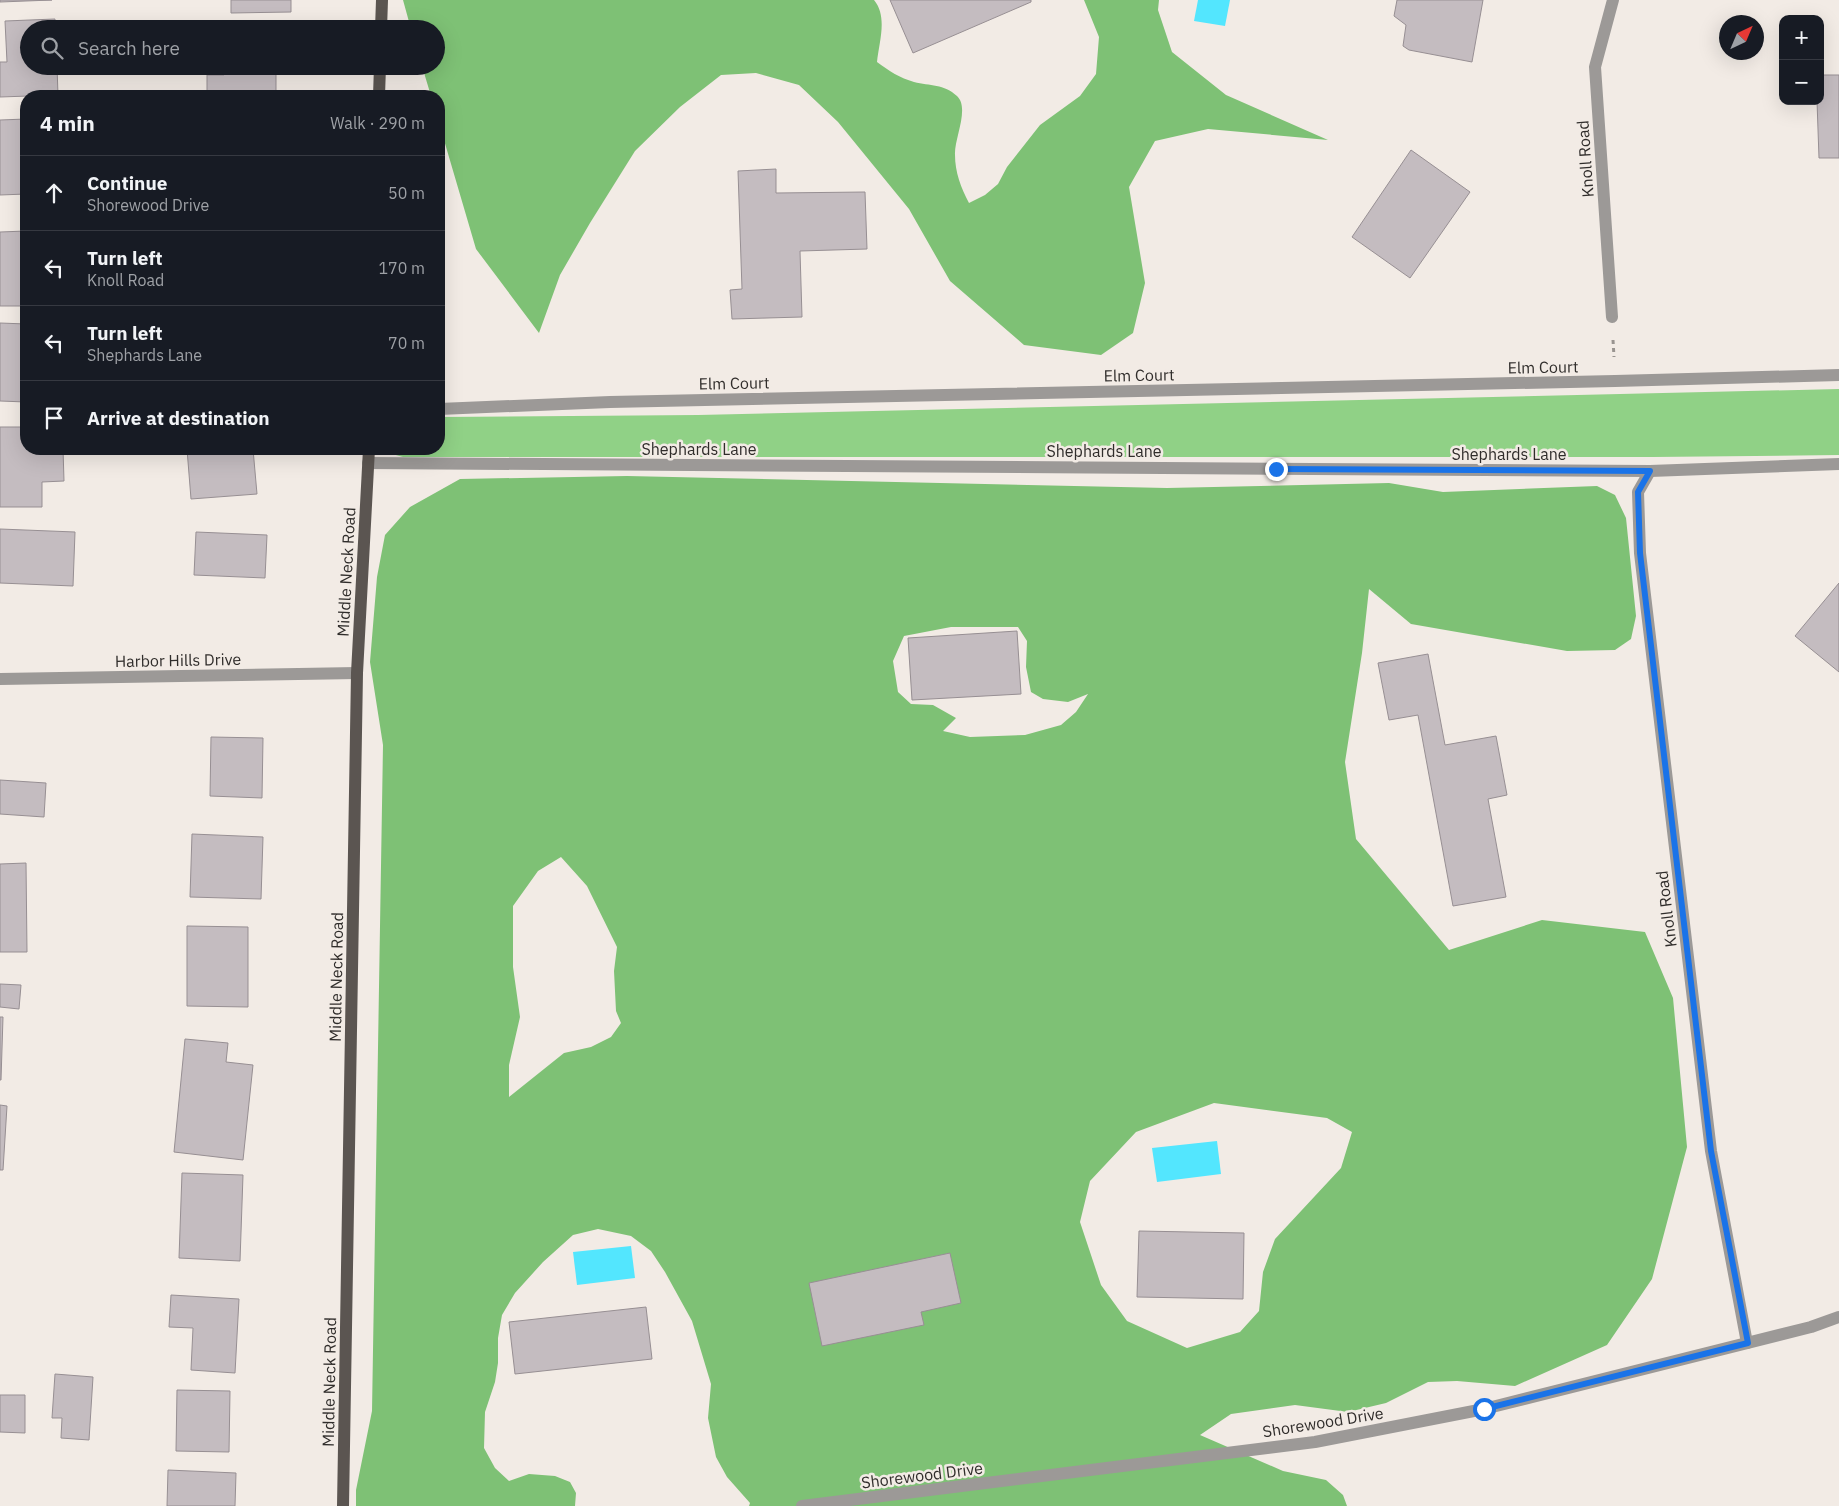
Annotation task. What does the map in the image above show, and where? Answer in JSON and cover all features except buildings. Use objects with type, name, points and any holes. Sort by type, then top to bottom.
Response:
[{"type":"main road","points":[[381,20],[382,0]]},
{"type":"main road","points":[[379,90],[380,75]]},
{"type":"main road","name":"Middle Neck Road","points":[[343,1506],[358,674],[369,455]]},
{"type":"street","name":"Knoll Road","points":[[1612,317],[1595,67],[1613,0]]},
{"type":"street","name":"Elm Court","points":[[445,409],[610,402],[1839,375]]},
{"type":"street","name":"Shephards Lane","points":[[368,463],[1650,471],[1839,464]]},
{"type":"street","name":"Knoll Road","points":[[1650,471],[1638,492],[1640,553],[1711,1151],[1748,1343]]},
{"type":"street","name":"Harbor Hills Drive","points":[[0,678],[358,674]]},
{"type":"street","name":"Shorewood Drive","points":[[802,1506],[1315,1442],[1484,1409],[1811,1327],[1839,1317]]},
{"type":"path","points":[[1612,317],[1615,381]]},
{"type":"green space","points":[[403,0],[874,0],[881,14],[882,22],[877,62],[895,74],[909,80],[947,89],[961,101],[962,116],[955,148],[955,161],[963,192],[969,203],[985,195],[998,184],[1007,167],[1040,125],[1080,96],[1096,74],[1099,37],[1084,0],[1159,0],[1158,10],[1172,52],[1226,95],[1328,140],[1208,129],[1155,141],[1129,187],[1145,283],[1133,333],[1101,355],[1024,345],[950,281],[909,209],[838,122],[799,85],[756,73],[721,75],[680,107],[635,151],[560,275],[539,333],[476,249],[445,143],[445,90],[429,90],[425,75],[445,75],[445,20],[409,20]]},
{"type":"green space","points":[[1839,389],[1839,455],[1653,457],[403,457],[396,455],[445,455],[445,417],[698,415]]},
{"type":"green space","points":[[627,476],[1167,488],[1389,483],[1443,492],[1597,486],[1615,495],[1626,518],[1636,616],[1631,639],[1615,650],[1567,651],[1411,624],[1369,589],[1362,653],[1345,762],[1356,839],[1449,950],[1542,920],[1645,932],[1673,998],[1687,1147],[1652,1279],[1607,1345],[1515,1386],[1457,1381],[1428,1382],[1386,1403],[1348,1412],[1295,1405],[1231,1414],[1200,1435],[1283,1471],[1326,1480],[1343,1495],[1347,1506],[749,1506],[750,1503],[727,1477],[716,1457],[708,1418],[711,1384],[692,1321],[651,1251],[631,1236],[598,1229],[573,1235],[543,1262],[515,1293],[502,1315],[498,1338],[498,1363],[495,1382],[485,1412],[484,1448],[495,1468],[509,1481],[529,1474],[555,1476],[570,1482],[576,1493],[575,1506],[356,1506],[356,1490],[372,1411],[383,745],[370,662],[377,577],[385,535],[410,507],[460,479]],"holes":[[[951,627],[1018,627],[1027,641],[1026,667],[1031,692],[1043,699],[1068,702],[1088,694],[1076,712],[1061,725],[1025,735],[970,737],[943,731],[956,718],[933,705],[911,704],[898,692],[893,661],[904,636]],[[561,857],[587,886],[617,947],[614,971],[616,1011],[621,1023],[611,1037],[591,1047],[564,1053],[509,1097],[509,1065],[520,1017],[513,967],[513,906],[538,871]],[[1214,1103],[1327,1118],[1352,1132],[1341,1168],[1275,1239],[1263,1272],[1259,1311],[1240,1332],[1187,1348],[1127,1321],[1101,1285],[1080,1222],[1090,1181],[1136,1132]]]},
{"type":"water","points":[[1198,0],[1230,0],[1225,26],[1194,21]]},
{"type":"water","points":[[1217,1141],[1221,1174],[1157,1182],[1152,1148]]},
{"type":"water","points":[[631,1246],[635,1278],[577,1285],[573,1252]]},
{"type":"route","points":[[1276,469],[1650,471],[1638,492],[1640,553],[1711,1151],[1748,1343],[1484,1409]]}]
